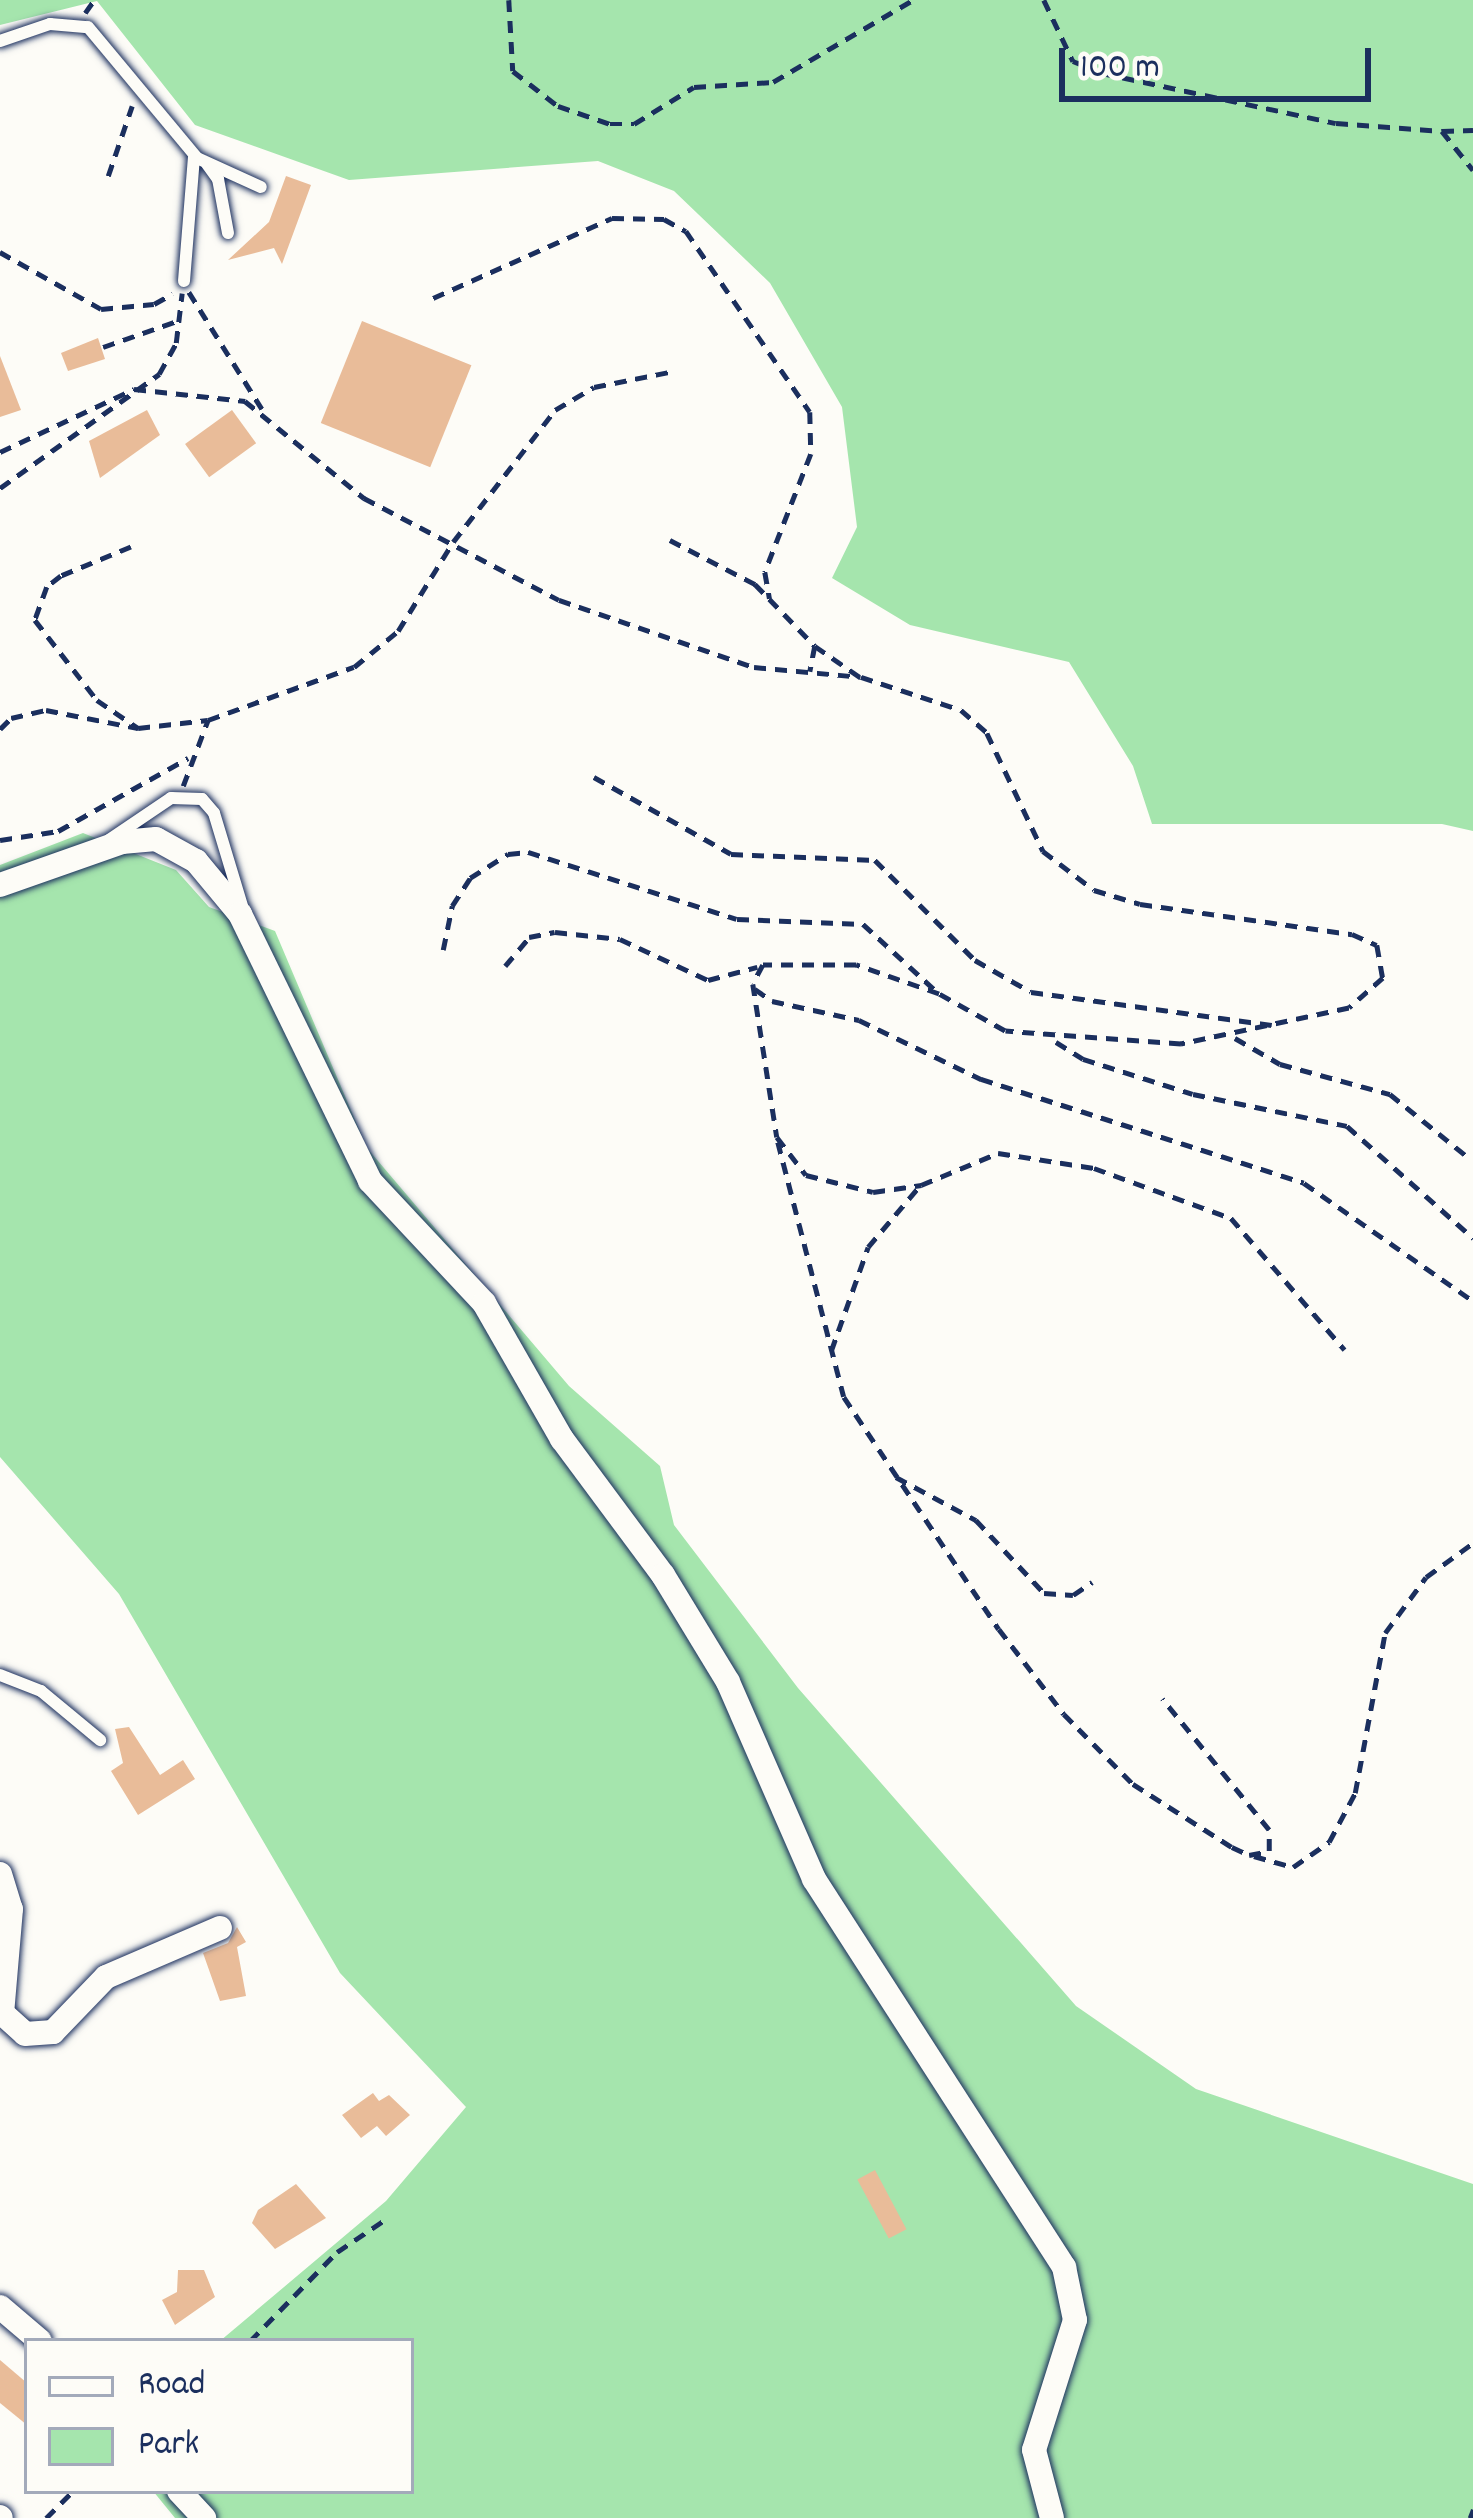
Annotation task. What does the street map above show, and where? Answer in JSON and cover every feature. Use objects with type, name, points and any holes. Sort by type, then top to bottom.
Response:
[{"type":"street","points":[[0,885],[136,839],[176,846],[216,883],[250,932],[370,1181],[505,1331],[562,1439],[663,1575],[728,1682],[814,1880],[1064,2267],[1075,2320],[1034,2450],[1052,2518]]},
{"type":"street","points":[[0,1874],[10,1910],[2,2013],[26,2034],[53,2032],[106,1977],[220,1928]]},
{"type":"street","points":[[0,2307],[36,2338]]},
{"type":"street","points":[[182,2494],[204,2518]]},
{"type":"lane","points":[[0,41],[50,24],[83,24],[218,179],[228,232]]},
{"type":"lane","points":[[200,159],[260,188]]},
{"type":"lane","points":[[184,281],[200,159]]},
{"type":"lane","points":[[89,854],[182,794],[202,799],[214,813],[250,932]]},
{"type":"lane","points":[[0,1676],[41,1691],[100,1740]]},
{"type":"path","points":[[509,0],[513,70],[558,106],[610,124],[634,124],[694,87],[773,82],[913,0]]},
{"type":"path","points":[[1044,0],[1072,61],[1102,73],[1336,124],[1473,130]]},
{"type":"path","points":[[108,176],[125,140],[135,82]]},
{"type":"path","points":[[1442,131],[1473,170]]},
{"type":"path","points":[[433,298],[612,218],[664,219],[698,242],[804,397],[814,428],[808,463],[765,572],[770,599]]},
{"type":"path","points":[[0,252],[110,310],[154,304],[184,281]]},
{"type":"path","points":[[0,488],[144,387],[173,352],[184,281]]},
{"type":"path","points":[[184,281],[265,413],[343,484],[606,618],[803,674],[861,677]]},
{"type":"path","points":[[104,347],[178,321]]},
{"type":"path","points":[[0,729],[11,718],[46,710],[138,728],[208,719],[370,657],[414,610],[453,542],[555,410],[594,387],[670,372]]},
{"type":"path","points":[[0,452],[144,387],[230,396],[265,413]]},
{"type":"path","points":[[505,966],[529,938],[555,932],[620,939],[708,980],[763,965],[856,964],[939,994],[1005,1031],[1138,1045],[1235,1037],[1277,1027],[1372,995],[1383,978],[1383,952],[1352,934],[1140,904],[1094,890],[1043,851],[974,718],[861,677],[815,646],[743,575],[670,540]]},
{"type":"path","points":[[131,547],[61,576],[47,587],[35,620],[97,700],[138,728]]},
{"type":"path","points":[[803,674],[816,665],[815,646]]},
{"type":"path","points":[[182,794],[188,758],[208,719]]},
{"type":"path","points":[[0,840],[58,831],[188,758]]},
{"type":"path","points":[[594,777],[731,854],[839,853],[874,860],[975,960],[1031,992],[1277,1027]]},
{"type":"path","points":[[443,950],[452,906],[470,878],[508,854],[528,852],[750,922],[862,924],[939,994]]},
{"type":"path","points":[[763,965],[753,984],[777,1137],[844,1397],[999,1628],[1099,1753],[1157,1801],[1249,1855],[1293,1867],[1329,1842],[1354,1793],[1385,1633],[1426,1577],[1473,1543]]},
{"type":"path","points":[[753,984],[764,999],[859,1020],[981,1079],[1304,1183],[1473,1301]]},
{"type":"path","points":[[1235,1037],[1280,1064],[1390,1094],[1468,1158]]},
{"type":"path","points":[[1051,1038],[1127,1075],[1347,1126],[1473,1238]]},
{"type":"path","points":[[777,1137],[806,1175],[830,1186],[873,1192],[921,1185],[1005,1152],[1094,1168],[1217,1212],[1243,1228],[1345,1350]]},
{"type":"path","points":[[831,1352],[868,1247],[921,1185]]},
{"type":"path","points":[[896,1477],[976,1520],[1044,1594],[1072,1594],[1092,1582]]},
{"type":"path","points":[[1162,1699],[1269,1830],[1269,1851],[1249,1855]]},
{"type":"path","points":[[253,2338],[337,2252],[386,2218]]},
{"type":"path","points":[[46,2518],[70,2494]]},
{"type":"green space","points":[[0,0],[1473,0],[1473,831],[1442,824],[1152,824],[1133,766],[1069,662],[910,625],[832,578],[857,527],[842,407],[770,283],[674,191],[598,161],[349,180],[195,125],[97,1],[0,25]]},
{"type":"green space","points":[[83,833],[176,870],[209,907],[275,931],[367,1148],[569,1386],[660,1466],[674,1525],[798,1688],[1076,2006],[1196,2089],[1473,2184],[1473,2518],[175,2518],[155,2494],[414,2494],[414,2338],[224,2338],[386,2201],[466,2107],[340,1973],[119,1594],[0,1457],[0,865]]},
{"type":"building","points":[[286,176],[311,185],[282,264],[274,248],[228,260],[269,222]]},
{"type":"building","points":[[362,321],[471,365],[430,467],[321,423]]},
{"type":"building","points":[[98,338],[105,359],[68,371],[61,353]]},
{"type":"building","points":[[0,356],[21,410],[0,417]]},
{"type":"building","points":[[147,410],[160,435],[100,478],[89,441]]},
{"type":"building","points":[[232,410],[256,443],[209,477],[185,444]]},
{"type":"building","points":[[129,1727],[160,1775],[183,1760],[195,1779],[138,1815],[111,1771],[123,1763],[115,1729]]},
{"type":"building","points":[[237,1927],[246,1942],[237,1947],[246,1996],[220,2001],[203,1953],[228,1943]]},
{"type":"building","points":[[373,2093],[379,2101],[389,2095],[410,2115],[386,2136],[377,2126],[361,2138],[342,2115]]},
{"type":"building","points":[[875,2170],[906,2229],[889,2239],[857,2179]]},
{"type":"building","points":[[296,2184],[326,2218],[275,2249],[252,2223],[258,2210]]},
{"type":"building","points":[[178,2270],[204,2270],[215,2297],[175,2325],[162,2300],[177,2292]]},
{"type":"building","points":[[0,2360],[24,2380],[24,2423],[0,2403]]}]
